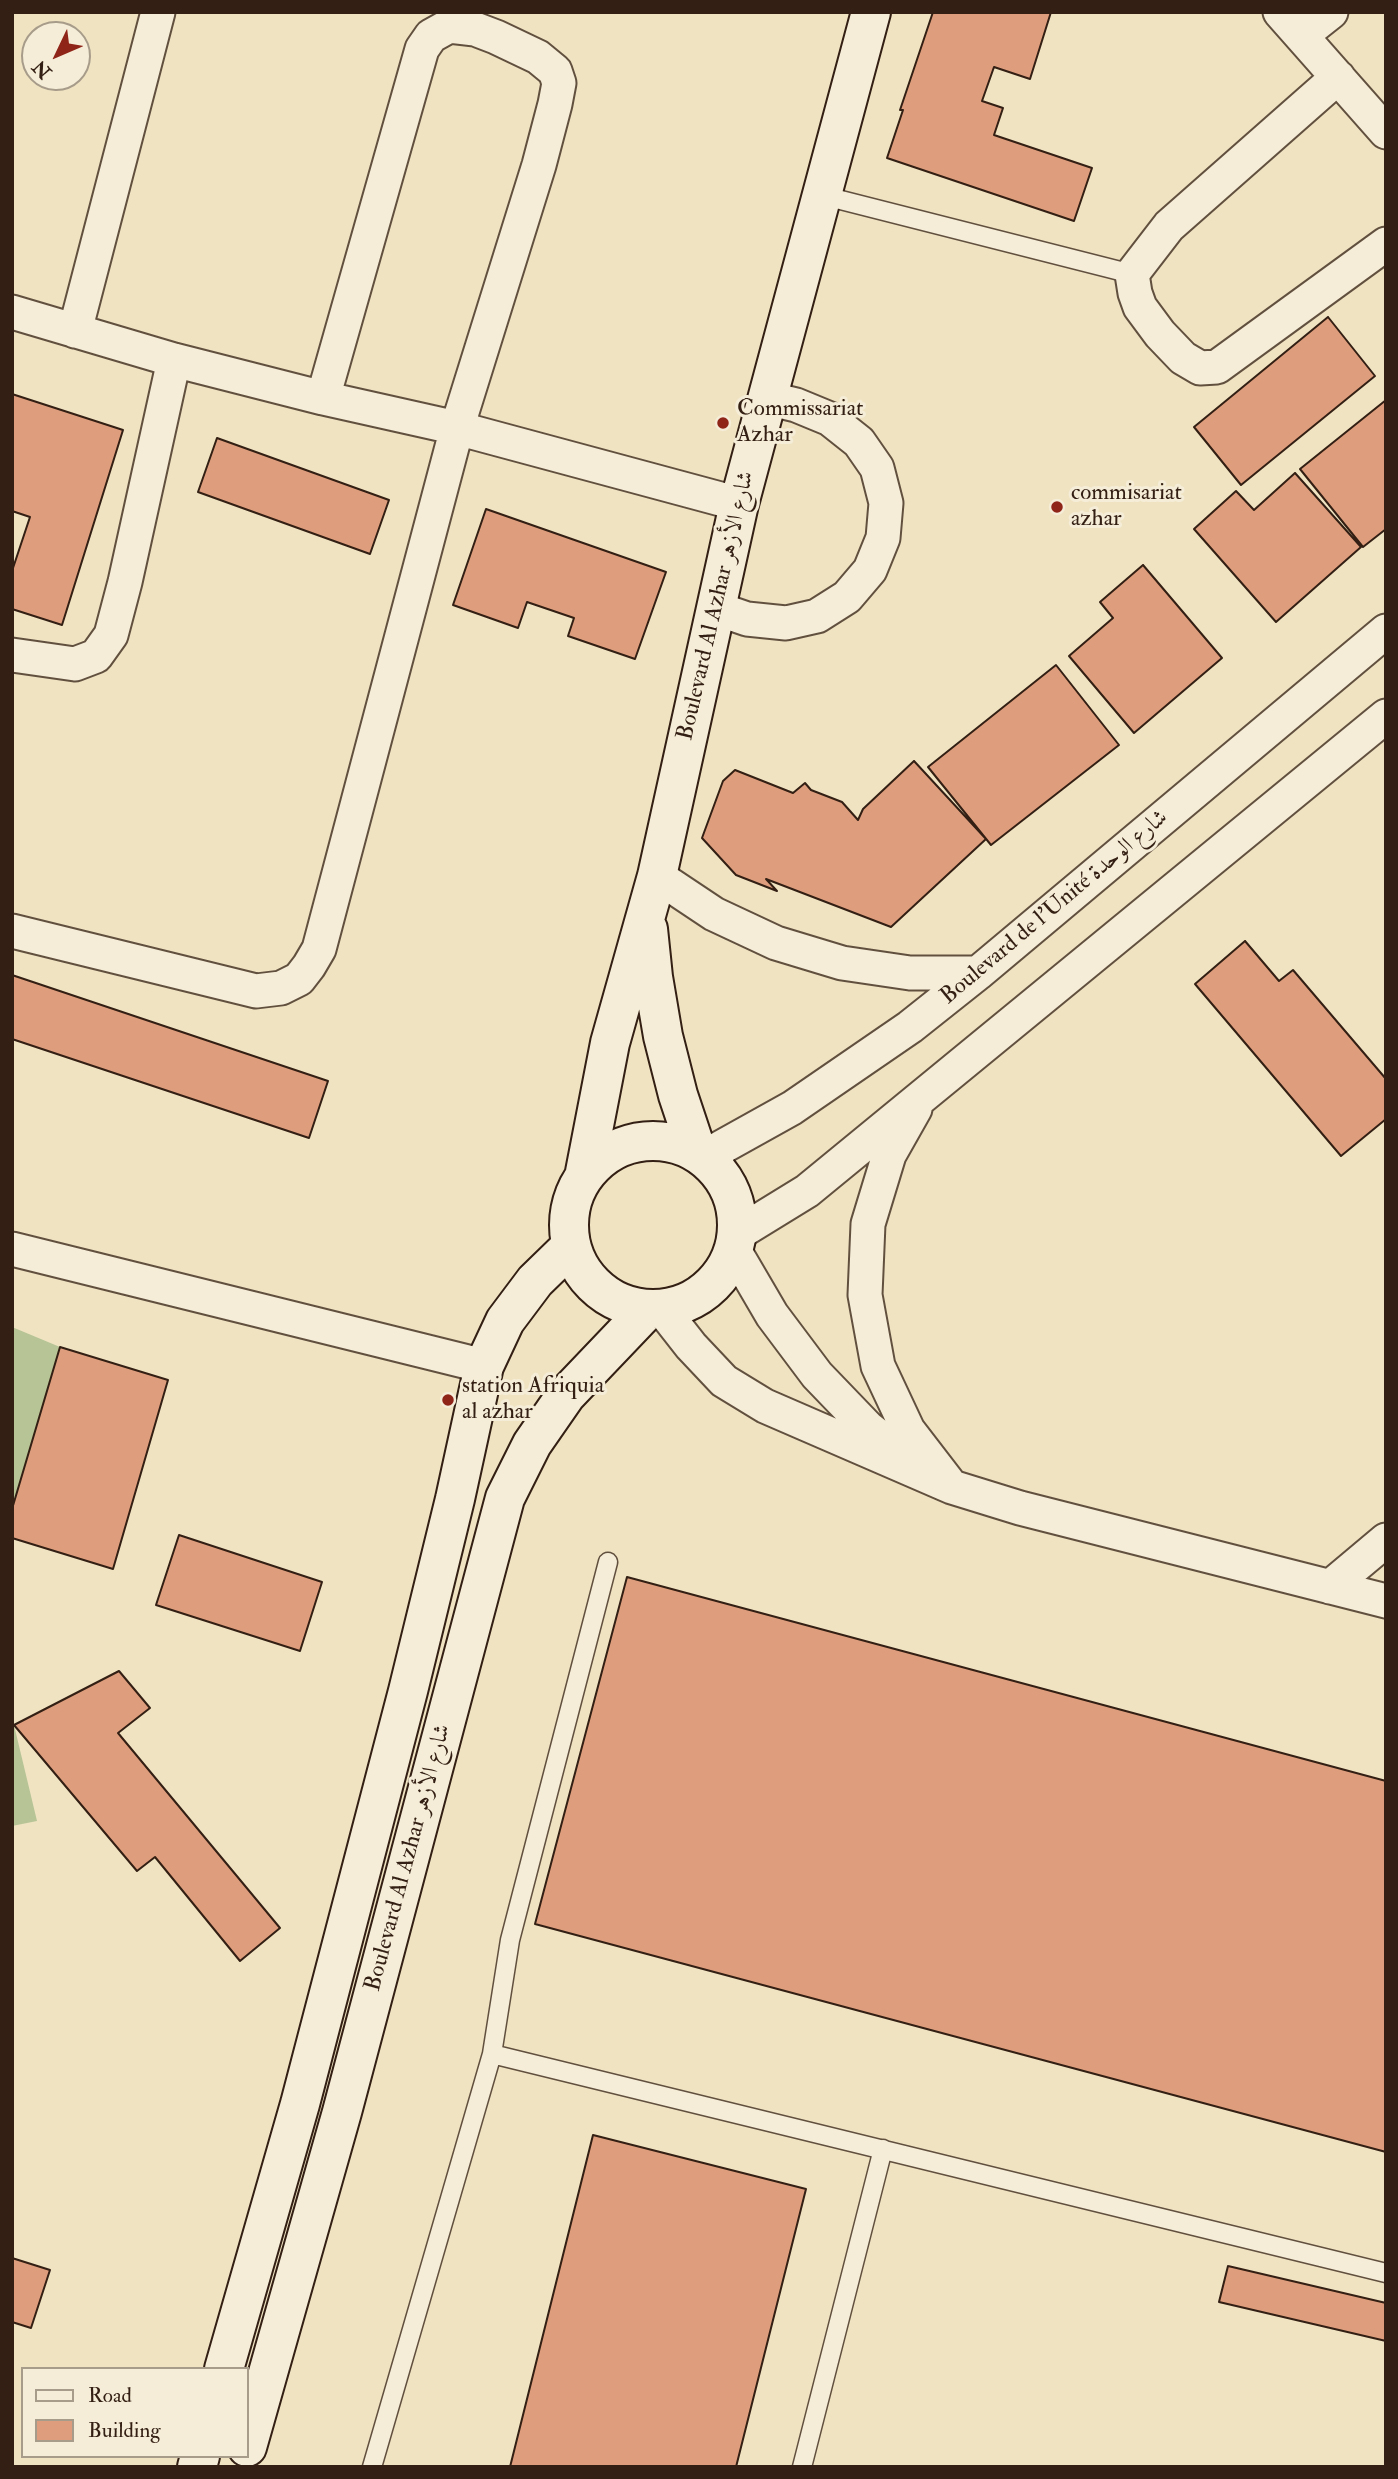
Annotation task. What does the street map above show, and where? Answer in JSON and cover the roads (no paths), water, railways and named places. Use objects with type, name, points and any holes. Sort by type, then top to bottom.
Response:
[{"type":"main road","name":"Boulevard Al Azhar شارع الأزهر","points":[[586,1172],[610,1043],[657,876],[739,504],[871,12]]},
{"type":"main road","name":"Boulevard Al Azhar شارع الأزهر","points":[[647,917],[663,1036],[678,1095],[701,1155]]},
{"type":"main road","points":[[668,1142],[701,1155],[724,1179],[736,1205],[735,1242],[723,1272],[707,1290],[685,1303],[655,1309],[625,1305],[602,1292],[583,1272],[571,1246],[568,1221],[573,1195],[586,1172],[604,1155],[625,1144],[668,1142]]},
{"type":"main road","name":"Boulevard Al Azhar شارع الأزهر","points":[[226,2367],[300,2104],[408,1691],[484,1366],[505,1321],[535,1281],[571,1246]]},
{"type":"main road","name":"Boulevard Al Azhar شارع الأزهر","points":[[248,2444],[342,2112],[505,1498],[532,1444],[566,1395],[655,1309]]},
{"type":"street","points":[[75,331],[158,12]]},
{"type":"street","points":[[1331,12],[1291,24],[1386,132]]},
{"type":"street","points":[[12,931],[256,991],[281,988],[299,979],[309,966],[319,949],[457,428],[539,165],[559,83],[555,71],[538,57],[519,46],[475,29],[449,26],[431,36],[422,49],[323,398]]},
{"type":"street","points":[[1338,77],[1169,226],[1132,274],[1135,293],[1140,307],[1160,334],[1183,358],[1200,368],[1217,367],[1386,244]]},
{"type":"street","points":[[12,312],[174,360],[323,398],[457,428],[739,504]]},
{"type":"street","points":[[12,655],[75,664],[96,656],[111,635],[174,360]]},
{"type":"street","points":[[715,608],[747,619],[786,623],[817,616],[847,597],[870,570],[883,538],[886,503],[877,468],[859,442],[830,419],[796,405],[767,398]]},
{"type":"street","name":"Boulevard de l'Unité شارع الوحدة","points":[[701,1155],[792,1108],[910,1027],[1386,631]]},
{"type":"street","points":[[939,1481],[868,1428],[817,1375],[772,1315],[735,1242],[807,1191],[1386,716]]},
{"type":"street","points":[[657,876],[714,914],[776,943],[842,963],[909,973],[978,973]]},
{"type":"street","points":[[924,1094],[889,1155],[868,1224],[865,1295],[878,1366],[908,1430],[939,1481]]},
{"type":"street","points":[[12,1249],[484,1366]]},
{"type":"street","points":[[655,1309],[724,1381],[765,1406],[939,1481],[1020,1508],[1386,1601]]},
{"type":"street","points":[[1330,1587],[1386,1540]]},
{"type":"lane","points":[[821,195],[1132,274]]},
{"type":"lane","points":[[372,2467],[492,2054],[510,1940],[608,1562]]},
{"type":"lane","points":[[492,2054],[1386,2273]]},
{"type":"lane","points":[[802,2467],[883,2149]]},
{"type":"place","name":"Commissariat Azhar","points":[[723,423]]},
{"type":"place","name":"commisariat azhar","points":[[1057,507]]},
{"type":"place","name":"station Afriquia al azhar","points":[[448,1400]]}]
